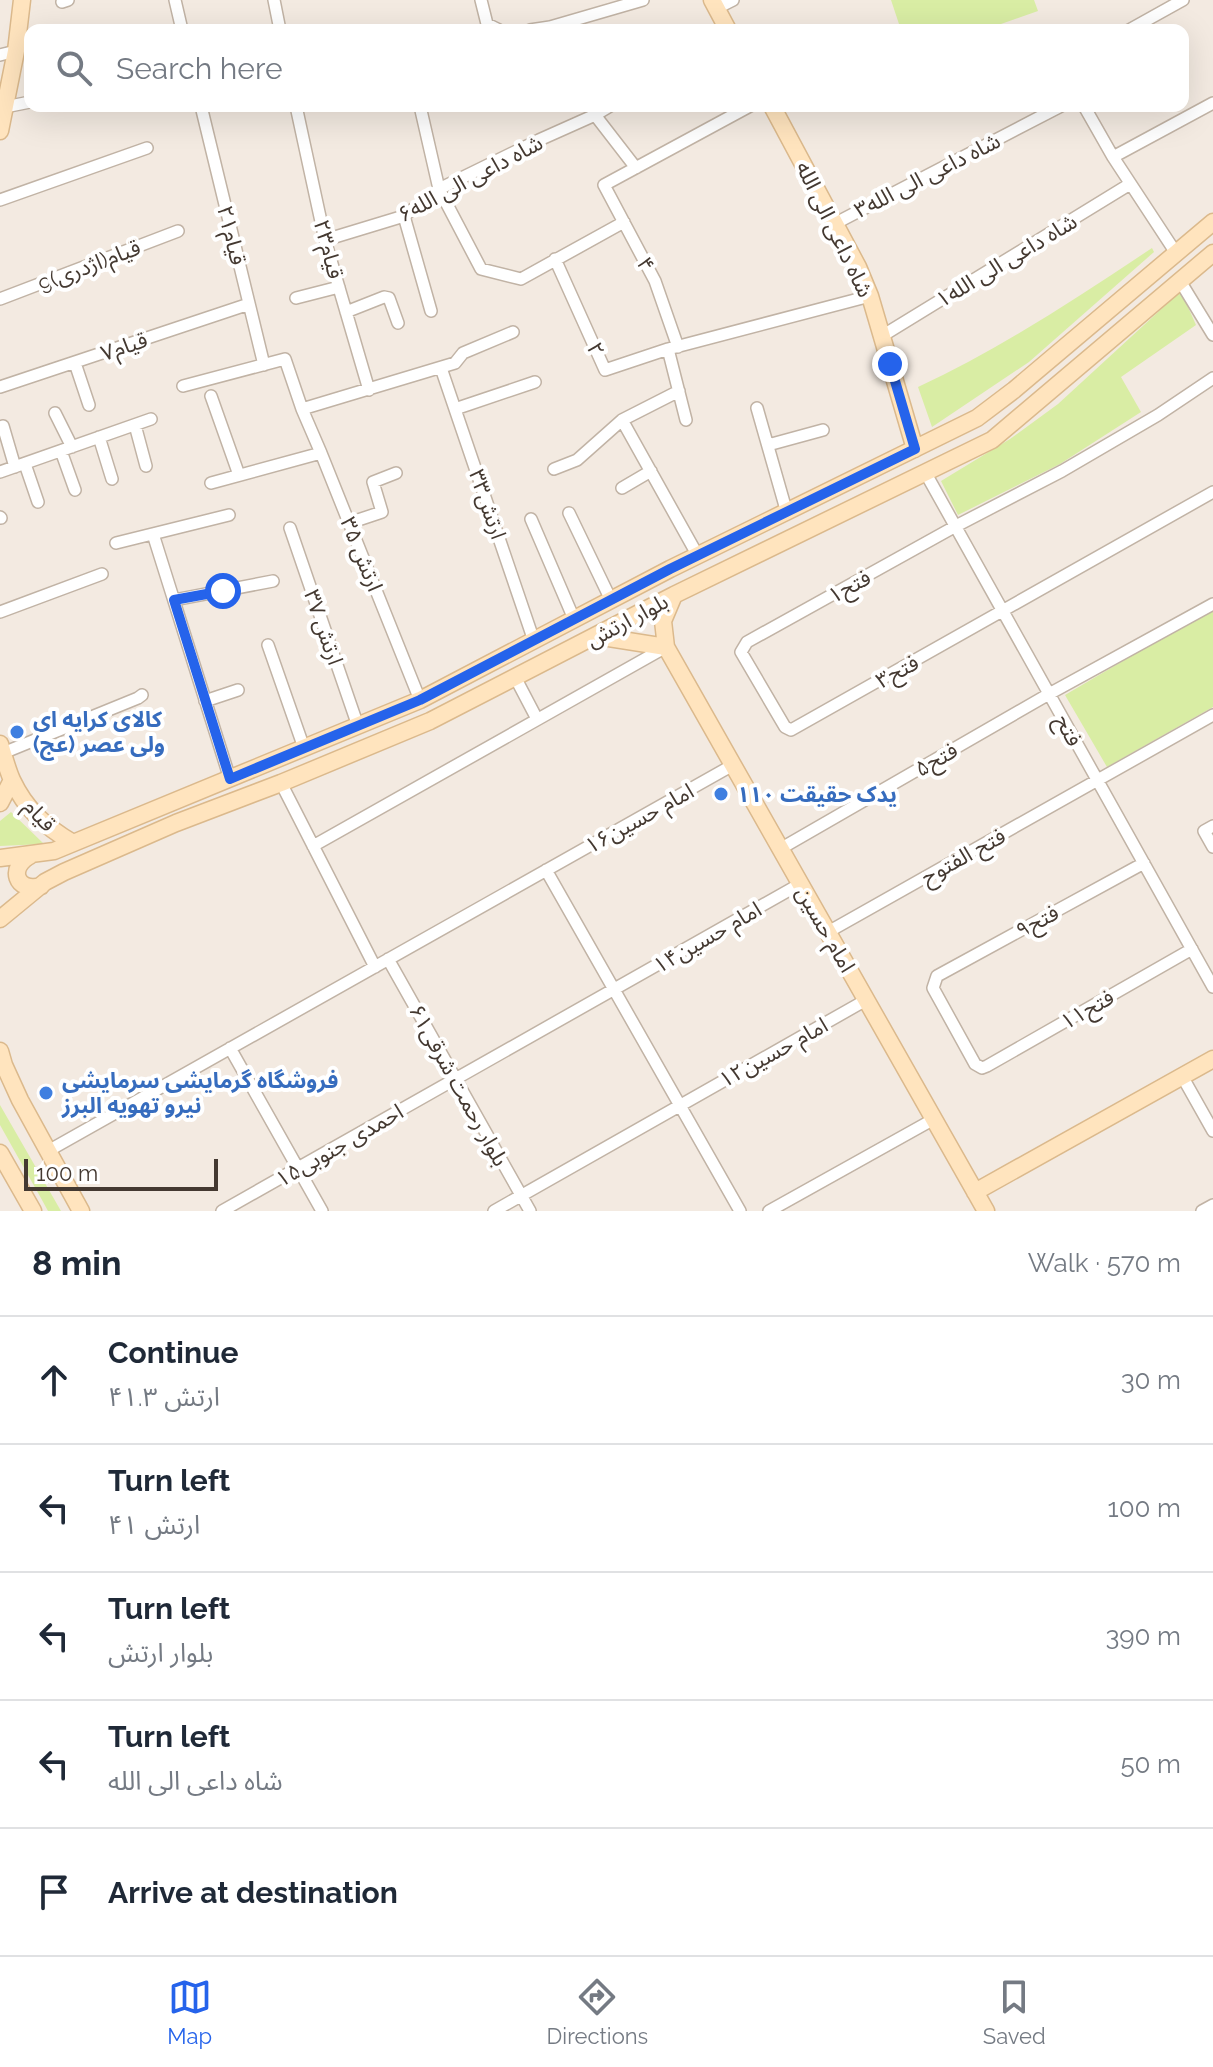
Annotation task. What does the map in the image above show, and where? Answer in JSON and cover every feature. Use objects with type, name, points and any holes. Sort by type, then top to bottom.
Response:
[{"type":"main road","points":[[2,121],[8,53],[22,0]]},
{"type":"main road","points":[[714,4],[725,24]]},
{"type":"main road","name":"شاه داعی الی الله","points":[[775,112],[836,223],[870,296],[915,449]]},
{"type":"main road","name":"بلوار ارتش","points":[[0,858],[54,851],[420,700],[611,600],[977,418],[1213,222]]},
{"type":"main road","name":"بلوار ارتش","points":[[0,919],[45,882],[64,872],[430,721],[674,595],[992,440],[1213,253]]},
{"type":"main road","points":[[596,636],[666,647],[663,621],[674,595]]},
{"type":"main road","name":"امام حسین","points":[[666,647],[986,1211]]},
{"type":"main road","name":"قیام","points":[[2,748],[12,780],[30,808],[49,829],[73,843]]},
{"type":"main road","name":"قیام","points":[[0,803],[12,780]]},
{"type":"main road","points":[[34,853],[18,865],[18,880],[33,889],[41,886]]},
{"type":"main road","points":[[0,1051],[15,1089],[81,1211]]},
{"type":"main road","points":[[975,1192],[1213,1059]]},
{"type":"main road","points":[[0,1153],[33,1211]]},
{"type":"street","points":[[175,0],[181,24]]},
{"type":"street","points":[[274,0],[279,24]]},
{"type":"street","points":[[481,0],[487,24]]},
{"type":"street","points":[[560,24],[643,0]]},
{"type":"street","points":[[714,4],[733,0]]},
{"type":"street","points":[[1140,24],[1183,0]]},
{"type":"street","points":[[1113,157],[1213,103]]},
{"type":"street","points":[[2,121],[24,106]]},
{"type":"street","name":"قیام۲۱","points":[[202,112],[264,365]]},
{"type":"street","name":"قیام۲۳","points":[[297,112],[325,240],[369,390]]},
{"type":"street","points":[[421,112],[439,189],[481,269],[521,279],[624,222]]},
{"type":"street","name":"شاه داعی الی الله۶","points":[[325,240],[404,216],[439,189],[600,112]]},
{"type":"street","points":[[595,115],[636,168],[739,112]]},
{"type":"street","name":"شاه داعی الی الله۳","points":[[836,223],[1049,112]]},
{"type":"street","points":[[1087,112],[1176,253]]},
{"type":"street","points":[[0,200],[147,148]]},
{"type":"street","name":"۴","points":[[636,168],[604,185],[655,281],[673,348],[686,420]]},
{"type":"street","name":"شاه داعی الی الله۱","points":[[882,336],[1130,184]]},
{"type":"street","points":[[404,216],[431,311]]},
{"type":"street","name":"قیام(اژدری)9","points":[[0,299],[178,231]]},
{"type":"street","name":"۲","points":[[555,259],[605,370],[673,348]]},
{"type":"street","points":[[1180,281],[1213,335]]},
{"type":"street","points":[[296,298],[339,287]]},
{"type":"street","points":[[673,348],[870,296]]},
{"type":"street","points":[[346,312],[384,297],[389,298],[398,323]]},
{"type":"street","name":"قیام۷","points":[[0,387],[249,304]]},
{"type":"street","points":[[302,409],[455,363],[463,353],[513,332]]},
{"type":"street","name":"ارتش ۳۵","points":[[264,365],[285,359],[302,409],[420,700]]},
{"type":"street","points":[[75,363],[89,405]]},
{"type":"street","points":[[183,386],[264,365]]},
{"type":"street","name":"ارتش۳۳","points":[[441,368],[534,641]]},
{"type":"street","name":"۱فتح","points":[[791,730],[785,727],[741,652],[747,642],[1095,452],[1213,378]]},
{"type":"street","points":[[455,409],[535,382]]},
{"type":"street","points":[[554,469],[577,460],[622,420],[679,391]]},
{"type":"street","points":[[211,396],[239,475]]},
{"type":"street","points":[[757,408],[787,513]]},
{"type":"street","points":[[55,413],[67,449],[75,490]]},
{"type":"street","points":[[0,472],[151,419]]},
{"type":"street","points":[[622,420],[698,556]]},
{"type":"street","points":[[135,425],[146,466]]},
{"type":"street","points":[[3,426],[38,502]]},
{"type":"street","points":[[768,445],[823,430]]},
{"type":"street","points":[[99,437],[112,479]]},
{"type":"street","points":[[211,483],[321,453]]},
{"type":"street","points":[[622,488],[651,471]]},
{"type":"street","name":"فتح","points":[[925,472],[1213,987]]},
{"type":"street","points":[[349,523],[382,512],[373,482],[396,473]]},
{"type":"street","name":"۳فتح","points":[[791,730],[1213,492]]},
{"type":"street","points":[[569,513],[611,600]]},
{"type":"street","points":[[116,543],[229,515]]},
{"type":"street","points":[[531,519],[574,619]]},
{"type":"street","name":"ارتش ۳۷","points":[[290,528],[358,726]]},
{"type":"street","points":[[153,534],[230,779]]},
{"type":"street","points":[[0,612],[102,574]]},
{"type":"street","points":[[174,600],[273,581]]},
{"type":"street","name":"۵فتح","points":[[780,849],[1049,694],[1213,604]]},
{"type":"street","points":[[268,645],[304,748]]},
{"type":"street","points":[[313,846],[666,647]]},
{"type":"street","points":[[515,677],[537,719]]},
{"type":"street","points":[[205,701],[238,690]]},
{"type":"street","points":[[2,748],[142,695]]},
{"type":"street","name":"فتح الفتوح","points":[[828,932],[1213,715]]},
{"type":"street","name":"امام حسین۱۶","points":[[48,1151],[733,765]]},
{"type":"street","points":[[281,783],[375,967]]},
{"type":"street","points":[[1208,828],[1213,847]]},
{"type":"street","name":"۹فتح","points":[[982,1068],[975,1064],[933,988],[937,976],[1144,863]]},
{"type":"street","points":[[546,870],[740,1211]]},
{"type":"street","name":"امام حسین۱۴","points":[[456,1079],[800,884]]},
{"type":"street","name":"۱۱فتح","points":[[982,1068],[1192,949]]},
{"type":"street","name":"بلوار رحمت شرقی۶۱","points":[[388,959],[530,1211]]},
{"type":"street","name":"امام حسین۱۲","points":[[494,1211],[866,1000]]},
{"type":"street","points":[[230,1048],[322,1211]]},
{"type":"street","points":[[1182,1076],[1213,1131]]},
{"type":"street","name":"احمدی جنوبی۱۵","points":[[222,1211],[456,1079]]},
{"type":"street","points":[[769,1211],[934,1119]]},
{"type":"street","points":[[1202,1211],[1213,1205]]},
{"type":"green space","points":[[891,0],[1034,0],[1038,11],[1001,24],[899,24]]},
{"type":"green space","points":[[1152,248],[1154,252],[1029,362],[932,427],[918,387],[1008,340]]},
{"type":"green space","points":[[1181,291],[1196,325],[1121,377],[1141,412],[1060,464],[958,515],[941,481],[1010,439],[1058,404]]},
{"type":"green space","points":[[1213,608],[1213,707],[1107,767],[1065,695]]},
{"type":"green space","points":[[11,812],[44,844],[0,846],[0,821]]},
{"type":"green space","points":[[0,1105],[61,1211],[48,1211],[0,1125]]},
{"type":"place","name":"کالای کرایه ای ولی عصر (عج)","points":[[17,732]]},
{"type":"place","name":"یدک حقیقت ۱۱۰","points":[[721,794]]},
{"type":"place","name":"فروشگاه گرمایشی سرمایشی نیرو تهویه البرز","points":[[46,1093]]},
{"type":"route","points":[[223,591],[174,600],[230,779],[420,700],[670,569],[915,449],[890,364]]}]
